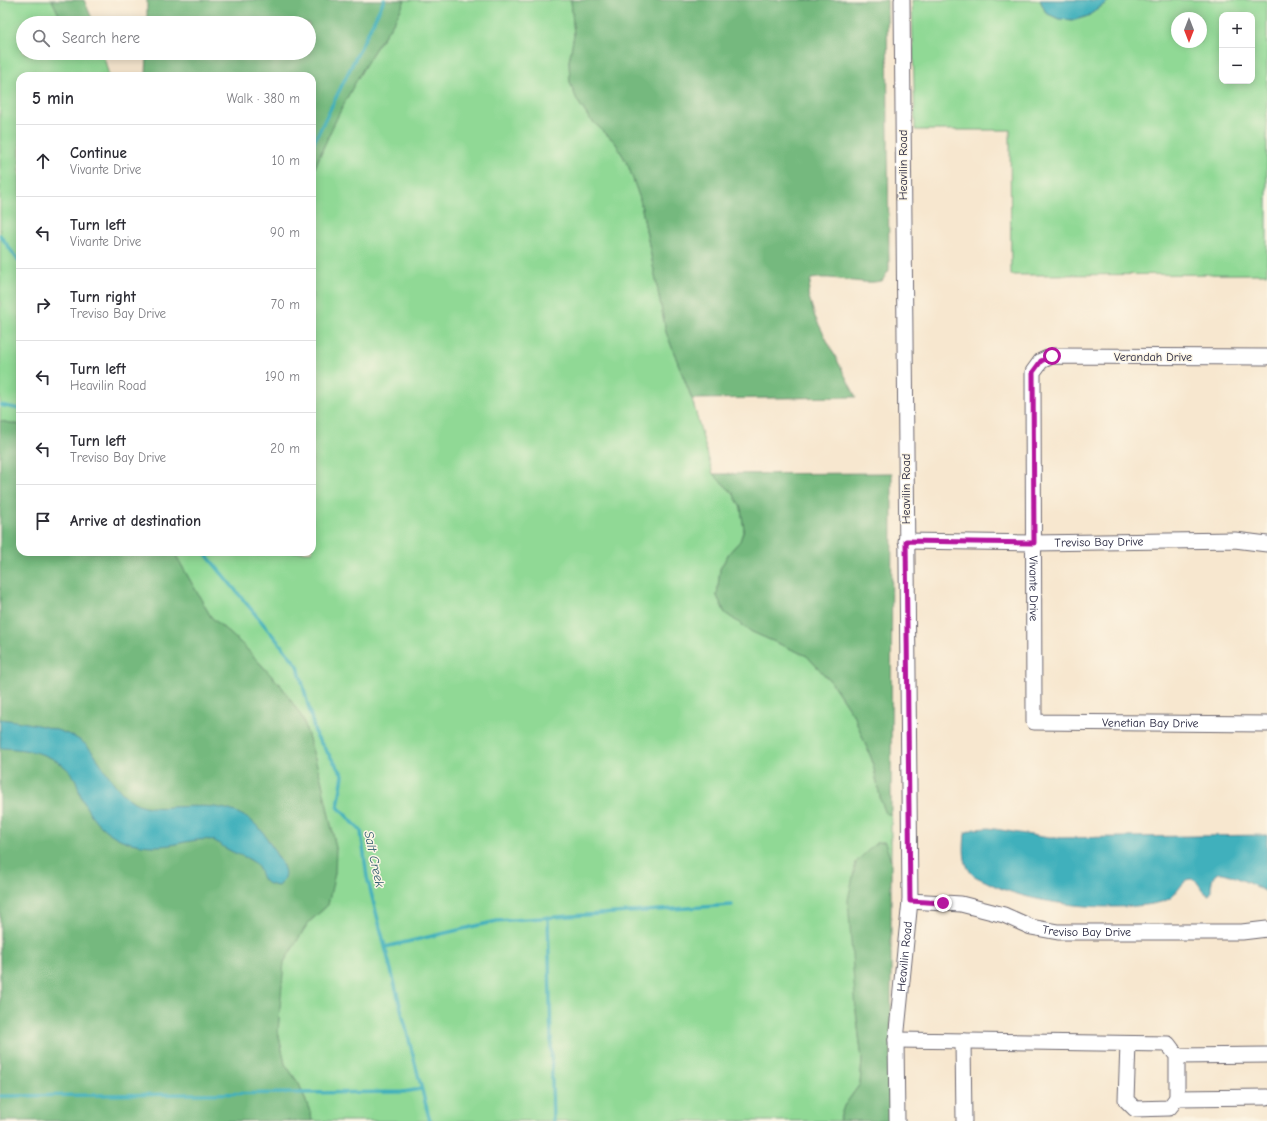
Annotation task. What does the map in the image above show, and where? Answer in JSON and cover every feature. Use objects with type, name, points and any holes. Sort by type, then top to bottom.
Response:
[{"type":"street","name":"Heavilin Road","points":[[897,1121],[896,1040],[910,901],[902,0]]},
{"type":"street","name":"Verandah Drive","points":[[1041,361],[1052,356],[1267,357]]},
{"type":"street","name":"Vivante Drive","points":[[1034,722],[1033,372],[1041,361]]},
{"type":"street","name":"Treviso Bay Drive","points":[[906,541],[1034,543],[1235,540],[1267,544]]},
{"type":"street","name":"Venetian Bay Drive","points":[[1034,722],[1267,724]]},
{"type":"street","name":"Treviso Bay Drive","points":[[910,901],[961,904],[1004,915],[1031,927],[1058,932],[1242,932],[1267,929]]},
{"type":"street","points":[[896,1040],[1168,1044],[1177,1056],[1177,1098],[1169,1108],[1135,1109],[1126,1100],[1128,1044]]},
{"type":"street","points":[[963,1041],[964,1121]]},
{"type":"street","points":[[1177,1056],[1267,1055]]},
{"type":"street","points":[[1177,1098],[1267,1097]]},
{"type":"green space","points":[[0,0],[52,0],[60,16],[16,16],[16,60],[105,60],[108,72],[16,72],[16,424],[0,421]]},
{"type":"green space","points":[[52,0],[84,0],[91,16],[60,16]]},
{"type":"green space","points":[[147,0],[405,0],[398,15],[370,57],[346,100],[316,166],[316,72],[146,72],[147,60],[316,60],[316,16],[147,16]]},
{"type":"green space","points":[[405,0],[571,0],[574,35],[569,61],[570,82],[577,100],[589,118],[615,142],[628,165],[640,199],[666,332],[692,399],[713,474],[733,493],[741,508],[744,530],[740,541],[729,553],[720,569],[717,596],[725,613],[752,632],[807,656],[832,683],[854,716],[872,760],[881,801],[886,813],[891,814],[891,862],[885,842],[856,1011],[862,1060],[860,1084],[844,1106],[839,1121],[312,1121],[311,1114],[299,1084],[285,1064],[278,1032],[284,962],[308,923],[328,905],[336,848],[321,779],[303,719],[282,687],[242,644],[211,617],[176,556],[316,556],[316,166],[346,100],[370,57],[402,8]]},
{"type":"green space","points":[[571,0],[887,0],[889,270],[882,281],[864,282],[828,278],[811,279],[808,294],[815,317],[856,397],[692,399],[666,332],[640,199],[628,165],[615,142],[589,118],[577,100],[570,82],[569,61],[574,35]]},
{"type":"green space","points":[[912,0],[1040,0],[1046,13],[1059,19],[1075,20],[1088,16],[1110,0],[1267,0],[1267,274],[1011,275],[1010,130],[915,130]]},
{"type":"green space","points":[[0,421],[16,424],[16,556],[176,556],[211,617],[242,644],[282,687],[303,719],[321,779],[336,848],[335,873],[328,905],[308,923],[284,962],[278,1032],[285,1064],[299,1084],[311,1114],[312,1121],[0,1121]]},
{"type":"green space","points":[[892,473],[891,814],[886,814],[881,801],[872,760],[854,716],[832,683],[807,656],[752,632],[725,613],[717,596],[720,569],[729,553],[740,541],[744,529],[741,508],[733,493],[713,474]]},
{"type":"green space","points":[[877,842],[885,842],[891,862],[891,1121],[839,1121],[844,1106],[860,1084],[862,1060],[856,1011],[848,900],[856,862]]},
{"type":"water","points":[[1040,0],[1110,0],[1088,16],[1075,20],[1059,19],[1046,13]]},
{"type":"water","points":[[0,719],[48,728],[73,736],[83,742],[90,749],[115,785],[127,797],[138,804],[156,807],[196,806],[220,808],[231,810],[242,815],[252,822],[264,834],[284,869],[284,879],[278,886],[267,883],[259,869],[252,861],[230,851],[212,840],[196,840],[163,846],[147,846],[117,838],[101,826],[88,811],[82,800],[75,779],[59,762],[31,751],[0,748]]},
{"type":"water","points":[[989,828],[1049,838],[1267,835],[1267,892],[1227,874],[1218,873],[1214,877],[1211,893],[1209,895],[1204,892],[1195,880],[1189,879],[1183,883],[1170,898],[1162,902],[1152,904],[1112,907],[1090,906],[1067,904],[1022,895],[1002,889],[978,878],[969,870],[965,860],[965,833],[974,829]]},
{"type":"waterway","points":[[316,138],[384,0]]},
{"type":"waterway","name":"Salt Creek","points":[[0,235],[16,257]]},
{"type":"waterway","points":[[0,405],[16,408]]},
{"type":"waterway","name":"Salt Creek","points":[[207,556],[298,666],[316,736],[343,775],[338,807],[361,831],[367,877],[430,1121]]},
{"type":"waterway","points":[[385,947],[497,921],[732,905]]},
{"type":"waterway","points":[[548,917],[553,1121]]},
{"type":"waterway","points":[[0,1096],[403,1092],[421,1089]]},
{"type":"route","points":[[943,903],[910,901],[906,541],[1034,543],[1033,372],[1041,361],[1052,356]]}]
